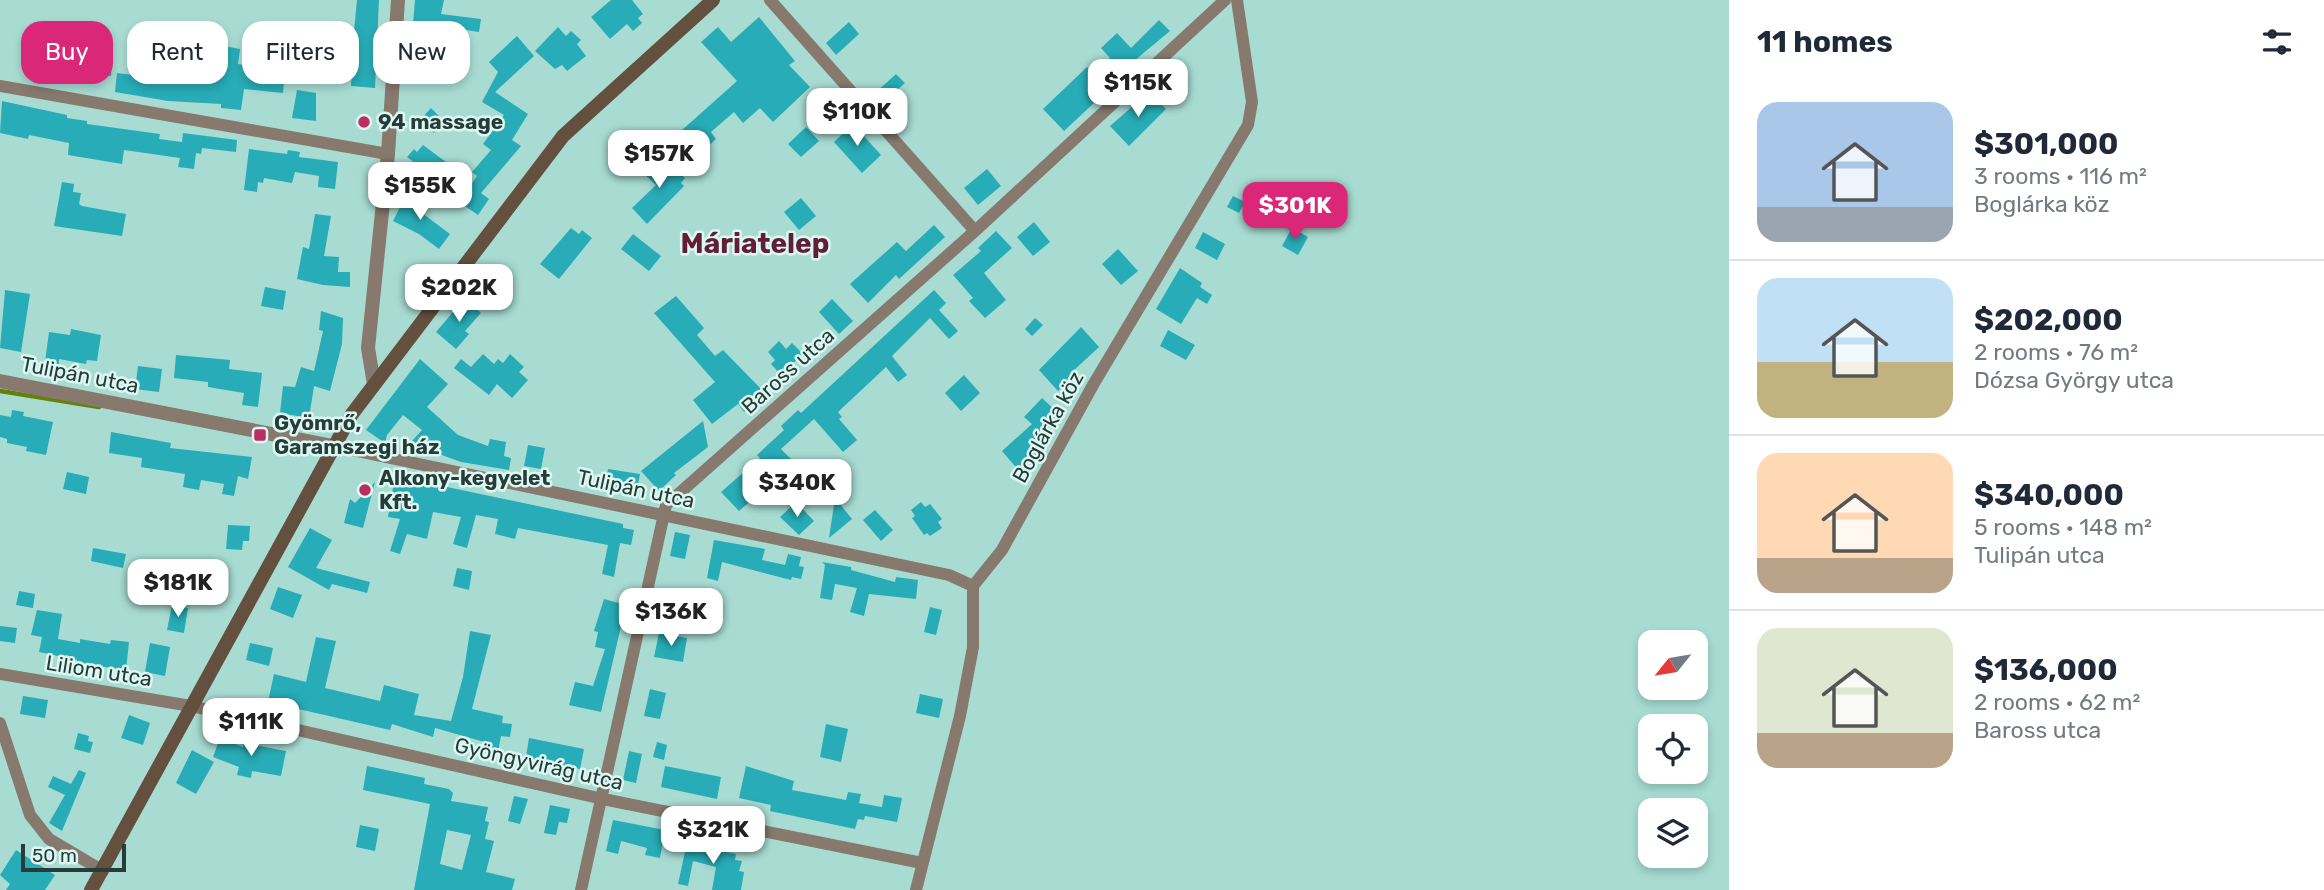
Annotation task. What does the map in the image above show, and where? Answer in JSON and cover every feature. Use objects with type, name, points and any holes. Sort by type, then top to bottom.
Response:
[{"type":"main road","points":[[91,890],[333,446],[374,384],[563,136],[713,0]]},
{"type":"street","points":[[374,384],[368,348],[388,154],[398,0]]},
{"type":"street","points":[[770,0],[975,231]]},
{"type":"street","name":"Baross utca","points":[[581,890],[666,517],[666,505],[975,231],[1225,0]]},
{"type":"street","name":"Boglárka köz","points":[[973,586],[1002,550],[1100,373],[1248,125],[1252,102],[1237,0]]},
{"type":"street","points":[[0,86],[388,154]]},
{"type":"street","name":"Tulipán utca","points":[[0,381],[333,446],[949,575],[973,586]]},
{"type":"street","points":[[916,890],[960,716],[973,647],[973,586]]},
{"type":"street","name":"Liliom utca","points":[[0,674],[191,706]]},
{"type":"street","name":"Gyöngyvirág utca","points":[[191,706],[603,799],[922,863]]},
{"type":"street","points":[[0,723],[30,815],[49,839],[103,871]]},
{"type":"building","points":[[357,0],[379,0],[378,21],[373,21],[375,88],[351,86],[359,84],[359,21],[355,21]]},
{"type":"building","points":[[415,0],[444,0],[441,14],[481,19],[479,32],[470,31],[470,21],[413,21]]},
{"type":"building","points":[[611,0],[632,0],[643,14],[638,18],[642,23],[633,31],[627,24],[610,39],[591,17]]},
{"type":"building","points":[[759,17],[795,61],[789,65],[810,87],[773,122],[760,108],[743,123],[734,112],[711,132],[716,139],[701,153],[681,131],[737,81],[701,42],[718,27],[731,42]]},
{"type":"building","points":[[1159,20],[1170,31],[1111,80],[1113,83],[1064,131],[1043,109],[1087,67],[1095,75],[1110,58],[1101,48],[1117,33],[1131,48]]},
{"type":"building","points":[[849,22],[859,34],[836,55],[826,43]]},
{"type":"building","points":[[558,27],[566,36],[571,31],[581,40],[577,44],[586,56],[567,71],[562,65],[555,69],[535,51]]},
{"type":"building","points":[[517,36],[534,56],[495,92],[528,114],[512,140],[521,146],[481,193],[489,199],[478,215],[459,202],[477,176],[472,172],[491,150],[483,144],[504,115],[482,102],[498,72],[489,62]]},
{"type":"building","points":[[228,47],[240,49],[238,64],[242,65],[242,84],[284,84],[283,93],[244,89],[241,110],[221,108],[221,104],[168,101],[115,92],[117,73],[127,74],[127,84],[228,84]]},
{"type":"building","points":[[896,74],[905,83],[897,90],[900,94],[886,106],[875,93]]},
{"type":"building","points":[[297,90],[316,93],[316,121],[292,118]]},
{"type":"building","points":[[1149,92],[1166,109],[1129,146],[1110,126]]},
{"type":"building","points":[[2,101],[67,115],[67,118],[87,121],[87,124],[160,134],[159,139],[182,142],[183,133],[237,140],[236,152],[202,148],[201,154],[196,153],[194,169],[178,167],[180,158],[124,150],[122,164],[68,155],[69,143],[29,135],[28,139],[0,133]]},
{"type":"building","points":[[431,108],[445,122],[434,133],[420,120]]},
{"type":"building","points":[[853,124],[881,155],[862,173],[834,142]]},
{"type":"building","points":[[806,127],[819,141],[801,157],[788,144]]},
{"type":"building","points":[[423,145],[454,168],[442,184],[407,157],[414,149],[417,152]]},
{"type":"building","points":[[249,149],[287,154],[288,150],[300,152],[299,157],[338,162],[335,189],[318,187],[319,176],[295,172],[292,183],[264,178],[263,183],[258,182],[257,192],[244,190]]},
{"type":"building","points":[[657,159],[664,167],[669,162],[685,178],[681,183],[684,186],[647,224],[632,208],[656,185],[643,173]]},
{"type":"building","points":[[987,169],[1001,186],[978,205],[964,188]]},
{"type":"building","points":[[62,182],[74,184],[73,192],[81,193],[79,204],[82,206],[126,214],[122,236],[54,226]]},
{"type":"building","points":[[406,195],[426,205],[422,213],[450,234],[439,249],[419,234],[393,221]]},
{"type":"building","points":[[1233,196],[1245,202],[1239,213],[1227,207]]},
{"type":"building","points":[[801,198],[816,216],[799,230],[784,212]]},
{"type":"building","points":[[315,214],[331,216],[324,256],[339,257],[338,272],[350,272],[350,287],[297,279],[303,247],[309,249]]},
{"type":"building","points":[[1034,222],[1050,242],[1033,256],[1017,237]]},
{"type":"building","points":[[934,225],[945,237],[899,279],[896,275],[868,303],[850,284],[897,242],[906,251]]},
{"type":"building","points":[[571,228],[579,234],[582,230],[592,238],[559,279],[540,264]]},
{"type":"building","points":[[1292,228],[1308,237],[1298,255],[1282,246]]},
{"type":"building","points":[[996,231],[1012,248],[984,273],[1006,300],[985,318],[969,301],[973,298],[953,275],[981,251],[978,248]]},
{"type":"building","points":[[1203,232],[1225,244],[1217,260],[1195,248]]},
{"type":"building","points":[[633,234],[661,256],[649,271],[621,249]]},
{"type":"building","points":[[1118,249],[1138,271],[1121,285],[1102,264]]},
{"type":"building","points":[[1180,268],[1202,283],[1200,287],[1212,295],[1207,304],[1197,298],[1181,324],[1156,309]]},
{"type":"building","points":[[265,287],[286,291],[283,310],[261,306]]},
{"type":"building","points":[[5,290],[30,294],[21,352],[0,348]]},
{"type":"building","points":[[934,290],[946,303],[939,310],[958,331],[949,339],[930,318],[892,356],[907,375],[898,382],[886,367],[838,412],[842,417],[839,419],[857,440],[843,452],[814,419],[781,449],[791,459],[767,481],[770,485],[739,511],[721,492],[760,458],[757,455],[784,430],[781,426],[798,410],[801,413]]},
{"type":"building","points":[[676,296],[704,328],[697,335],[715,356],[723,350],[763,391],[751,401],[754,405],[744,412],[738,404],[712,424],[693,400],[715,382],[654,313]]},
{"type":"building","points":[[465,298],[481,313],[465,331],[469,334],[456,349],[436,332]]},
{"type":"building","points":[[832,299],[853,321],[839,334],[819,312]]},
{"type":"building","points":[[321,311],[343,318],[342,344],[330,391],[314,386],[309,418],[280,413],[283,386],[295,387],[301,367],[314,371],[323,331],[319,330]]},
{"type":"building","points":[[1035,318],[1043,325],[1032,336],[1025,329]]},
{"type":"building","points":[[1081,327],[1099,347],[1072,372],[1074,375],[1058,391],[1039,370]]},
{"type":"building","points":[[71,329],[101,335],[97,361],[87,360],[86,364],[59,359],[59,364],[45,362],[49,332],[70,335]]},
{"type":"building","points":[[1168,330],[1195,345],[1186,360],[1160,346]]},
{"type":"building","points":[[779,341],[786,349],[792,343],[803,354],[781,375],[771,364],[775,360],[768,352]]},
{"type":"building","points":[[483,354],[494,364],[498,359],[503,363],[510,354],[524,367],[519,372],[528,380],[512,398],[497,384],[489,395],[454,368],[461,359],[471,367]]},
{"type":"building","points":[[176,355],[230,360],[229,369],[262,373],[258,407],[242,405],[244,393],[208,387],[208,382],[174,378]]},
{"type":"building","points":[[420,359],[448,384],[427,407],[458,435],[488,446],[490,439],[506,442],[504,456],[511,458],[509,470],[461,462],[428,450],[425,453],[412,441],[422,430],[403,415],[387,435],[385,443],[366,430]]},
{"type":"building","points":[[138,366],[162,369],[159,392],[135,389]]},
{"type":"building","points":[[964,375],[980,393],[961,411],[945,393]]},
{"type":"building","points":[[1042,398],[1060,415],[1031,445],[1039,454],[1019,471],[1002,451],[1032,424],[1024,417]]},
{"type":"building","points":[[12,410],[24,412],[23,416],[53,422],[46,455],[26,451],[27,447],[7,443],[7,439],[0,437],[0,415],[11,417]]},
{"type":"building","points":[[703,421],[708,447],[674,473],[676,475],[659,491],[641,471]]},
{"type":"building","points":[[111,432],[171,443],[170,448],[252,457],[248,479],[238,476],[234,496],[222,494],[224,484],[201,480],[199,490],[183,487],[185,474],[141,467],[142,458],[109,453]]},
{"type":"building","points":[[528,445],[545,448],[541,469],[524,466]]},
{"type":"building","points":[[608,469],[640,474],[636,496],[604,491]]},
{"type":"building","points":[[67,472],[89,477],[86,494],[63,489]]},
{"type":"building","points":[[395,476],[623,524],[623,528],[634,530],[631,545],[620,543],[614,577],[602,574],[608,545],[518,528],[515,539],[495,534],[498,519],[476,515],[467,548],[453,544],[461,517],[433,512],[427,539],[407,534],[400,554],[390,551],[400,519],[388,517]]},
{"type":"building","points":[[375,482],[363,528],[344,523],[350,499],[355,503]]},
{"type":"building","points":[[835,498],[852,519],[829,538]]},
{"type":"building","points":[[796,502],[814,521],[799,535],[780,517]]},
{"type":"building","points":[[921,502],[925,507],[930,504],[942,519],[938,522],[942,528],[930,536],[927,533],[924,535],[912,518],[915,516],[911,510]]},
{"type":"building","points":[[875,510],[893,530],[881,541],[863,520]]},
{"type":"building","points":[[228,525],[250,526],[249,541],[243,541],[242,550],[226,549]]},
{"type":"building","points":[[310,528],[332,540],[316,568],[370,582],[367,593],[332,584],[329,590],[288,567]]},
{"type":"building","points":[[675,532],[690,535],[685,559],[670,556]]},
{"type":"building","points":[[714,540],[765,549],[762,560],[785,565],[788,554],[801,557],[799,566],[804,567],[801,579],[792,577],[791,580],[722,562],[718,581],[707,578]]},
{"type":"building","points":[[93,548],[126,554],[123,568],[91,561]]},
{"type":"building","points":[[822,562],[851,567],[851,570],[895,582],[896,577],[918,580],[916,599],[869,594],[864,616],[850,612],[857,588],[835,584],[832,600],[820,598],[825,565]]},
{"type":"building","points":[[457,568],[472,571],[469,590],[453,586]]},
{"type":"building","points":[[195,579],[213,582],[211,595],[193,592]]},
{"type":"building","points":[[278,587],[302,595],[293,618],[270,609]]},
{"type":"building","points":[[19,591],[35,594],[33,608],[16,605]]},
{"type":"building","points":[[604,599],[626,605],[601,712],[569,705],[575,682],[593,686],[605,649],[595,647],[598,632],[594,631]]},
{"type":"building","points":[[172,605],[188,608],[184,633],[167,630]]},
{"type":"building","points":[[930,607],[942,610],[936,635],[924,632]]},
{"type":"building","points":[[37,610],[62,614],[58,639],[80,643],[80,639],[110,644],[111,640],[129,642],[126,670],[77,663],[77,660],[39,652],[42,637],[31,635]]},
{"type":"building","points":[[0,626],[17,628],[15,643],[0,641]]},
{"type":"building","points":[[470,631],[491,635],[472,709],[503,716],[502,723],[512,724],[510,737],[501,736],[498,752],[487,750],[488,743],[435,728],[433,737],[392,724],[390,730],[268,702],[274,674],[306,682],[316,637],[336,641],[325,688],[380,701],[384,685],[419,694],[414,715],[451,721],[463,677]]},
{"type":"building","points":[[659,633],[687,638],[683,662],[654,657]]},
{"type":"building","points":[[150,643],[170,647],[165,676],[145,672]]},
{"type":"building","points":[[250,643],[273,648],[269,666],[246,660]]},
{"type":"building","points":[[650,689],[666,693],[660,719],[644,716]]},
{"type":"building","points":[[920,694],[943,699],[939,718],[916,713]]},
{"type":"building","points":[[23,696],[48,700],[45,718],[20,714]]},
{"type":"building","points":[[129,715],[150,723],[143,745],[121,738]]},
{"type":"building","points":[[826,724],[848,729],[841,762],[820,757]]},
{"type":"building","points":[[78,733],[89,736],[88,741],[93,742],[90,753],[74,749]]},
{"type":"building","points":[[220,738],[243,747],[244,743],[286,751],[281,776],[252,771],[251,778],[237,775],[239,767],[213,757]]},
{"type":"building","points":[[529,738],[584,749],[580,769],[526,757]]},
{"type":"building","points":[[657,742],[667,745],[664,760],[653,757]]},
{"type":"building","points":[[192,750],[214,762],[196,794],[176,783]]},
{"type":"building","points":[[629,751],[642,754],[636,783],[623,780]]},
{"type":"building","points":[[367,766],[425,778],[424,784],[449,789],[453,793],[451,801],[488,807],[485,821],[489,822],[485,839],[494,841],[486,872],[515,879],[512,890],[414,890],[430,804],[363,790]],"holes":[[[447,830],[471,835],[462,870],[440,864]]]},
{"type":"building","points":[[665,766],[721,777],[717,799],[661,787]]},
{"type":"building","points":[[746,766],[794,781],[792,790],[846,800],[848,792],[861,794],[859,803],[882,807],[884,795],[902,798],[897,822],[865,816],[864,820],[858,819],[855,829],[770,811],[771,805],[739,798]]},
{"type":"building","points":[[79,770],[86,773],[62,831],[49,823],[65,795],[48,787],[53,776],[71,784]]},
{"type":"building","points":[[514,796],[528,799],[520,824],[508,821]]},
{"type":"building","points":[[550,805],[570,809],[567,823],[559,822],[556,835],[544,833]]},
{"type":"building","points":[[613,820],[665,830],[660,858],[645,855],[647,848],[621,841],[618,854],[606,851]]},
{"type":"building","points":[[360,825],[379,829],[375,851],[356,847]]},
{"type":"building","points":[[688,838],[705,841],[704,848],[736,854],[735,860],[742,861],[739,871],[744,872],[741,890],[712,890],[716,867],[693,861],[688,886],[678,884]]},
{"type":"building","points":[[16,850],[55,875],[45,890],[6,890],[10,884],[0,875]]},
{"type":"waterway","points":[[0,391],[99,407]]},
{"type":"place","name":"94 massage","points":[[364,122]]},
{"type":"place","name":"Gyömrő, Garamszegi ház","points":[[260,435]]},
{"type":"place","name":"Alkony-kegyelet Kft.","points":[[365,490]]},
{"type":"district","name":"Máriatelep","points":[[755,243]]}]
